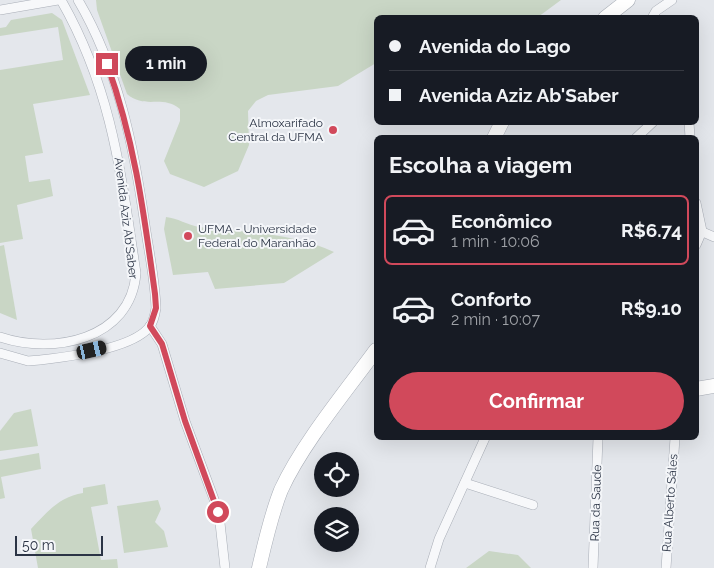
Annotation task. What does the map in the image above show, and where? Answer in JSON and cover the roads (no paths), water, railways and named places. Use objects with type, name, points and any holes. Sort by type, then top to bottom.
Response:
[{"type":"main road","points":[[609,15],[628,0]]},
{"type":"main road","points":[[259,568],[270,523],[282,489],[301,456],[374,353]]},
{"type":"main road","points":[[699,388],[714,386]]},
{"type":"street","points":[[0,10],[59,0]]},
{"type":"street","name":"Avenida Aziz Ab'Saber","points":[[0,337],[15,342],[39,344],[59,342],[87,335],[114,322],[124,310],[135,287],[136,274],[120,163],[109,114],[81,39],[59,0]]},
{"type":"street","name":"Avenida Aziz Ab'Saber","points":[[78,0],[101,47],[131,140],[139,180],[155,294],[156,308],[150,326]]},
{"type":"street","points":[[654,15],[656,11],[672,0]]},
{"type":"street","points":[[639,135],[650,125]]},
{"type":"street","points":[[699,230],[714,237]]},
{"type":"street","points":[[0,353],[28,360],[58,358],[126,343],[142,334],[150,326],[162,344],[185,421],[215,502],[220,523],[225,568]]},
{"type":"street","points":[[430,568],[440,539],[484,440]]},
{"type":"street","name":"Rua da Saude","points":[[593,568],[598,440]]},
{"type":"street","name":"Rua Alberto Sáles","points":[[666,568],[675,440]]},
{"type":"street","points":[[465,483],[533,505]]},
{"type":"place","name":"Almoxarifado Central da UFMA","points":[[333,130]]},
{"type":"place","name":"UFMA - Universidade Federal do Maranhão","points":[[188,236]]}]
